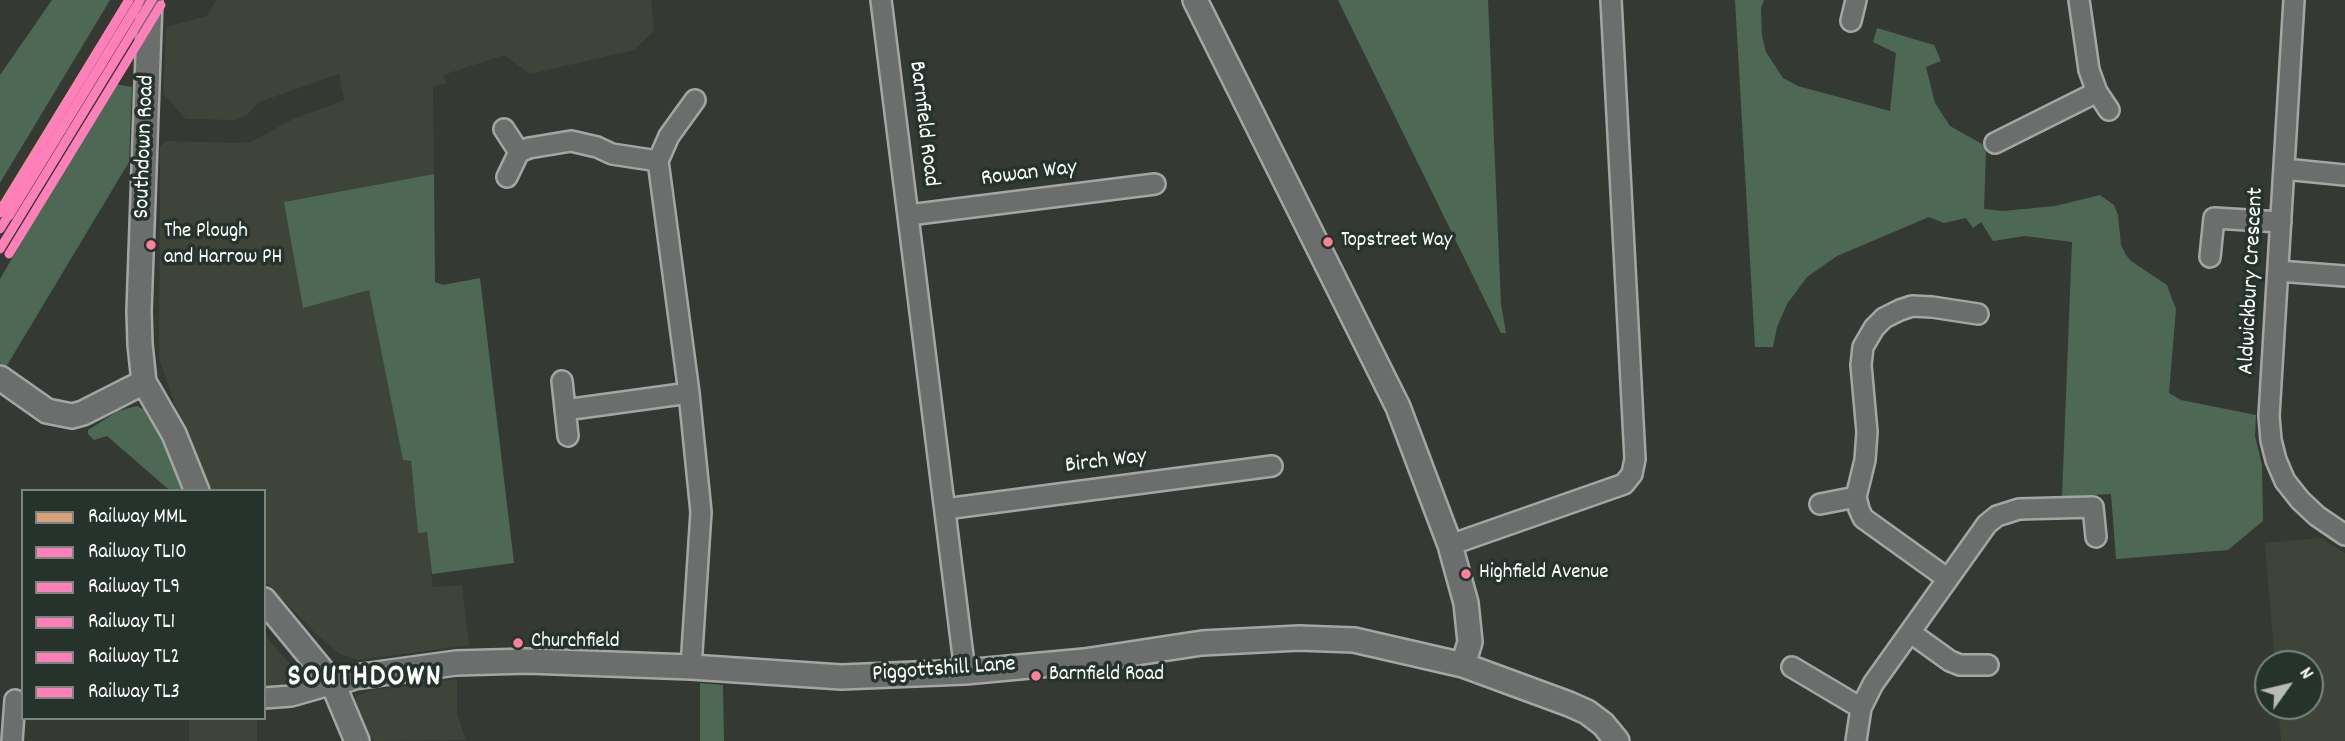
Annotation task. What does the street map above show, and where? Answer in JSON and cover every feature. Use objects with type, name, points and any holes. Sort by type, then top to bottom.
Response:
[{"type":"street","name":"Southdown Road","points":[[150,0],[139,312],[144,382],[174,433],[196,489]]},
{"type":"street","name":"Barnfield Road","points":[[881,0],[965,672]]},
{"type":"street","points":[[1195,0],[1398,407],[1450,545],[1466,603],[1470,642],[1463,665]]},
{"type":"street","points":[[1450,545],[1623,484],[1632,474],[1635,459],[1611,0]]},
{"type":"street","points":[[1851,21],[1856,0]]},
{"type":"street","points":[[2079,0],[2089,70],[2097,92],[2109,110]]},
{"type":"street","name":"Aldwickbury Crescent","points":[[2294,0],[2269,416],[2276,460],[2286,481],[2300,500],[2345,535]]},
{"type":"street","points":[[1995,143],[2097,92]]},
{"type":"street","points":[[691,667],[701,512],[689,393],[658,161],[669,136],[695,100]]},
{"type":"street","points":[[505,129],[519,152]]},
{"type":"street","points":[[507,177],[519,152],[571,141],[597,147],[611,154],[658,161]]},
{"type":"street","points":[[2284,169],[2345,175]]},
{"type":"street","name":"Rowan Way","points":[[909,215],[1155,184]]},
{"type":"street","points":[[2210,257],[2214,218],[2281,222]]},
{"type":"street","points":[[2278,271],[2345,276]]},
{"type":"street","points":[[1948,579],[1863,518],[1856,497],[1865,460],[1867,432],[1861,365],[1863,347],[1874,328],[1884,318],[1912,306],[1978,314]]},
{"type":"street","points":[[0,378],[47,411],[72,416],[144,382]]},
{"type":"street","points":[[562,381],[568,436]]},
{"type":"street","points":[[565,410],[689,393]]},
{"type":"street","name":"Birch Way","points":[[945,509],[1272,466]]},
{"type":"street","points":[[1820,504],[1856,497]]},
{"type":"street","points":[[1856,741],[1861,708],[1873,684],[1987,524],[2006,512],[2019,509],[2093,507],[2096,537]]},
{"type":"street","points":[[266,602],[333,684],[357,741]]},
{"type":"street","points":[[1911,634],[1950,661],[1960,665],[1988,665]]},
{"type":"street","name":"Piggottshill Lane","points":[[333,684],[355,677],[456,663],[527,661],[691,667],[841,677],[965,672],[1084,661],[1202,643],[1300,638],[1354,640],[1463,665],[1587,712],[1603,724],[1617,741]]},
{"type":"street","points":[[1792,667],[1861,708]]},
{"type":"street","points":[[266,698],[291,696],[333,684]]},
{"type":"street","points":[[12,699],[12,741]]},
{"type":"shaded area","points":[[216,0],[651,0],[654,31],[634,50],[530,74],[504,55],[443,75],[447,83],[433,86],[434,174],[284,202],[369,289],[403,459],[411,461],[418,532],[427,531],[433,587],[462,585],[469,645],[358,660],[340,654],[316,634],[266,582],[266,489],[209,489],[183,428],[159,358],[160,147],[166,141],[251,142],[291,120],[344,100],[339,74],[259,102],[247,115],[236,120],[186,119],[163,94],[166,27],[207,16]]},
{"type":"shaded area","points":[[2321,538],[2345,553],[2345,741],[2281,741],[2279,720],[2324,720],[2324,650],[2274,650],[2265,543]]},
{"type":"shaded area","points":[[266,636],[296,671],[292,678],[279,686],[266,687]]},
{"type":"shaded area","points":[[457,679],[457,714],[466,740],[375,741],[359,725],[354,707],[357,696],[368,691]]},
{"type":"shaded area","points":[[189,720],[257,720],[257,741],[189,741]]},
{"type":"green space","points":[[52,0],[110,0],[0,183],[0,75]]},
{"type":"green space","points":[[1338,0],[1488,0],[1501,304],[1506,333],[1501,333]]},
{"type":"green space","points":[[1735,0],[1764,0],[1761,8],[1762,36],[1766,52],[1783,78],[1798,86],[1890,111],[1896,53],[1873,42],[1877,28],[1934,45],[1941,61],[1926,67],[1935,103],[1950,126],[1982,144],[1986,150],[1984,209],[2003,211],[2055,206],[2100,195],[2114,205],[2118,215],[2121,245],[2126,255],[2167,285],[2176,309],[2169,393],[2181,400],[2256,415],[2255,436],[2262,465],[2263,521],[2228,550],[2116,559],[2111,494],[2062,497],[2072,242],[2025,236],[1993,241],[1981,222],[1973,228],[1966,218],[1944,223],[1929,217],[1837,256],[1807,277],[1787,304],[1777,327],[1773,347],[1755,347]]},
{"type":"green space","points":[[114,84],[132,87],[129,162],[6,367],[0,363],[0,279]]},
{"type":"green space","points":[[434,174],[435,282],[443,285],[480,278],[514,563],[432,574],[427,532],[418,533],[411,461],[403,460],[369,290],[303,308],[284,202]]},
{"type":"green space","points":[[137,406],[153,414],[189,489],[167,488],[107,436],[94,440],[88,434],[88,430],[118,411]]},
{"type":"green space","points":[[700,683],[723,685],[724,741],[700,741]]},
{"type":"rail line","name":"MML","points":[[0,211],[129,0]]},
{"type":"rail line","name":"TL2","points":[[0,213],[129,0]]},
{"type":"rail line","name":"TL1","points":[[0,229],[140,0]]},
{"type":"rail line","name":"TL10","points":[[0,249],[152,0]]},
{"type":"rail line","name":"TL3","points":[[9,216],[138,5]]},
{"type":"rail line","name":"TL9","points":[[9,254],[161,5]]},
{"type":"place","name":"Topstreet Way","points":[[1328,242]]},
{"type":"place","name":"The Plough and Harrow PH","points":[[151,245]]},
{"type":"place","name":"Highfield Avenue","points":[[1466,574]]},
{"type":"place","name":"Churchfield","points":[[518,643]]},
{"type":"place","name":"Barnfield Road","points":[[1036,676]]},
{"type":"district","name":"SOUTHDOWN","points":[[365,680]]}]
